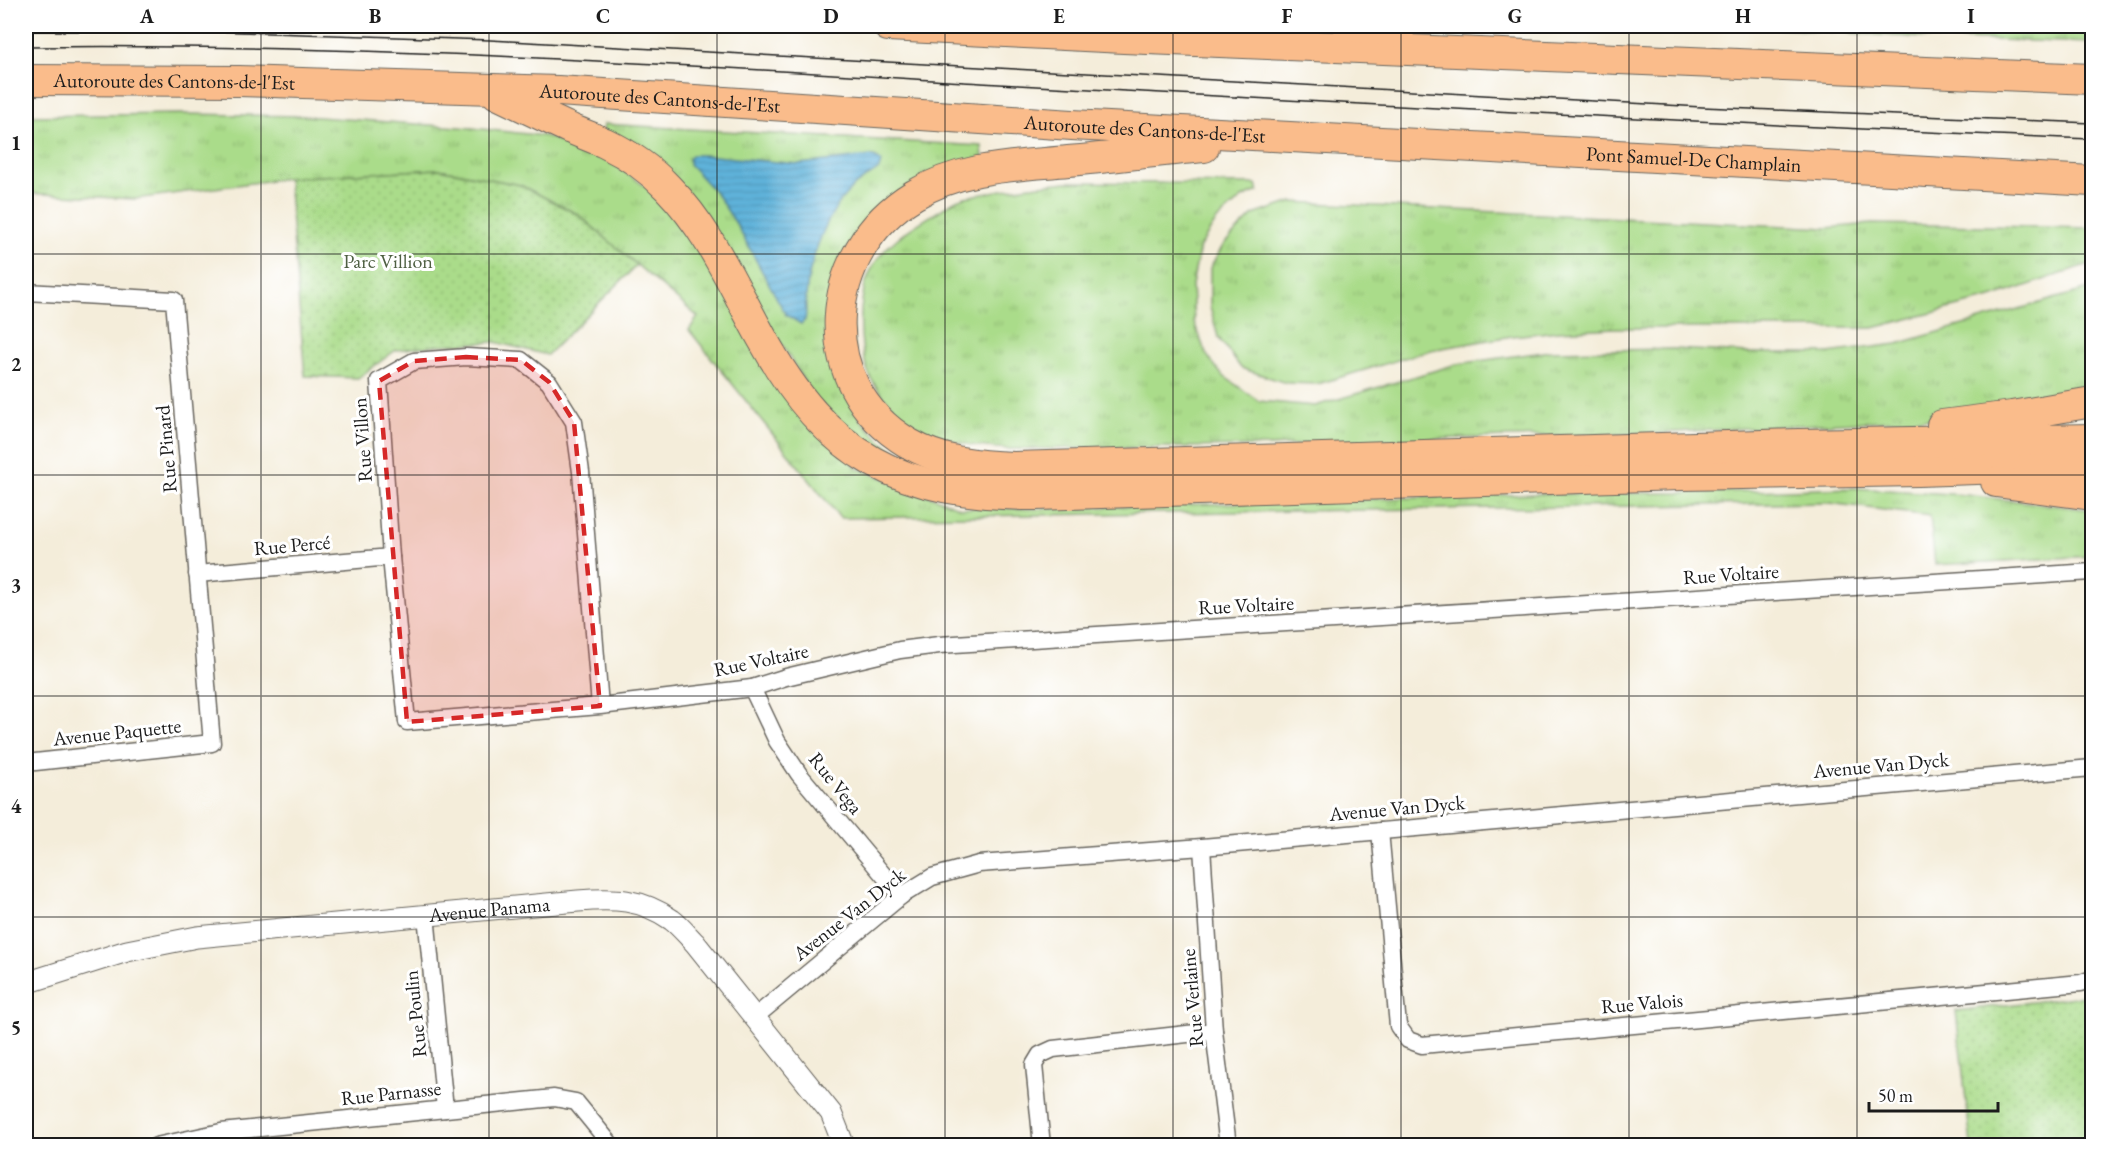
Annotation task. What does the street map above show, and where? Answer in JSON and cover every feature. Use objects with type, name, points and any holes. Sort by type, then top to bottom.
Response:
[{"type":"highway","points":[[888,26],[1936,74],[2092,79]]},
{"type":"highway","points":[[1348,26],[1605,58]]},
{"type":"highway","name":"Autoroute des Cantons-de-l'Est","points":[[26,80],[250,81],[631,95],[1072,125],[1295,137]]},
{"type":"highway","points":[[487,89],[604,142],[630,156],[660,180],[687,208],[703,230],[784,377],[805,405],[855,451],[887,469],[921,483],[975,493],[1036,495],[1652,475],[1919,471],[2092,465]]},
{"type":"highway","points":[[1295,137],[1001,166],[948,179],[914,195],[886,215],[876,226],[854,257],[846,280],[839,313],[840,336],[848,370],[858,391],[880,421],[909,444],[946,459],[994,466],[1073,466],[1799,444],[2092,439]]},
{"type":"highway","name":"Pont Samuel-De Champlain","points":[[1295,137],[2092,181]]},
{"type":"highway","points":[[1799,444],[2012,416],[2092,402]]},
{"type":"highway","points":[[1919,471],[2092,495]]},
{"type":"street","name":"Rue Pinard","points":[[26,292],[174,300],[212,743]]},
{"type":"street","name":"Rue Villon","points":[[407,722],[391,557],[379,381],[414,362],[466,357],[521,360],[549,382],[574,422],[581,472],[600,706]]},
{"type":"street","name":"Rue Percé","points":[[197,574],[391,557]]},
{"type":"street","name":"Rue Voltaire","points":[[407,722],[600,706],[752,688],[786,677],[900,650],[939,645],[2092,572]]},
{"type":"street","name":"Rue Vega","points":[[752,688],[777,741],[799,774],[901,896]]},
{"type":"street","name":"Avenue Paquette","points":[[26,763],[212,743]]},
{"type":"street","name":"Avenue Van Dyck","points":[[754,1017],[901,896],[932,877],[979,864],[1202,847],[2092,768]]},
{"type":"street","name":"Rue Valois","points":[[1380,831],[1398,1026],[1408,1040],[1422,1045],[2059,985],[2092,979]]},
{"type":"street","name":"Rue Verlaine","points":[[1202,847],[1215,1031],[1228,1146]]},
{"type":"street","name":"Avenue Panama","points":[[26,983],[127,951],[197,937],[578,900],[624,899],[672,920],[695,943],[831,1113],[844,1146]]},
{"type":"street","name":"Rue Poulin","points":[[426,915],[445,1109]]},
{"type":"street","points":[[1041,1146],[1034,1065],[1040,1055],[1053,1049],[1215,1031]]},
{"type":"street","name":"Rue Parnasse","points":[[156,1146],[221,1132],[554,1098],[576,1102],[612,1146]]},
{"type":"highlighted area","points":[[466,357],[521,360],[549,382],[574,422],[600,706],[407,722],[379,381],[414,361]]},
{"type":"green space","points":[[1747,26],[2092,26],[2092,43],[1930,38]]},
{"type":"green space","points":[[183,114],[304,116],[472,128],[545,136],[605,158],[649,189],[690,230],[856,468],[961,508],[1045,509],[1538,494],[1855,488],[1966,495],[2092,510],[2092,556],[1935,565],[1930,516],[1829,503],[840,518],[689,330],[698,317],[577,214],[520,185],[439,169],[288,178],[135,199],[26,193],[26,116]]},
{"type":"green space","points":[[604,124],[982,146],[983,159],[847,248],[860,419],[880,440],[899,454],[895,464],[869,449],[813,396],[747,287],[603,131]]},
{"type":"green space","name":"Parc Villion","points":[[439,169],[520,185],[577,214],[637,265],[547,355],[495,342],[441,345],[396,350],[358,378],[305,376],[288,178]]},
{"type":"green space","points":[[1067,182],[1256,184],[1258,191],[1242,198],[1216,221],[1200,246],[1192,285],[1194,322],[1206,354],[1222,375],[1259,401],[1315,406],[1457,364],[1551,351],[1674,349],[1748,353],[1828,353],[1897,344],[2092,288],[2092,387],[2018,404],[1936,418],[1637,434],[1423,439],[1268,446],[1010,449],[956,442],[917,427],[897,411],[880,392],[873,382],[864,358],[861,329],[862,299],[865,285],[875,263],[899,237],[959,199],[1003,190]]},
{"type":"green space","points":[[1292,202],[1826,228],[1872,224],[2092,228],[2092,263],[1991,298],[1873,328],[1614,328],[1558,331],[1512,336],[1431,350],[1318,384],[1286,383],[1241,368],[1218,337],[1210,307],[1210,268],[1224,244],[1253,215]]},
{"type":"green space","points":[[2092,995],[2092,1145],[1971,1145],[1956,1011]]},
{"type":"water","points":[[692,155],[799,164],[871,156],[881,162],[879,169],[849,191],[826,226],[810,270],[807,284],[806,317],[801,324],[786,315],[735,222],[715,192],[689,164]]},
{"type":"tram line","points":[[26,31],[212,31],[490,40],[1702,107],[2092,123]]},
{"type":"tram line","points":[[26,47],[265,48],[504,56],[1537,113],[2092,139]]}]
